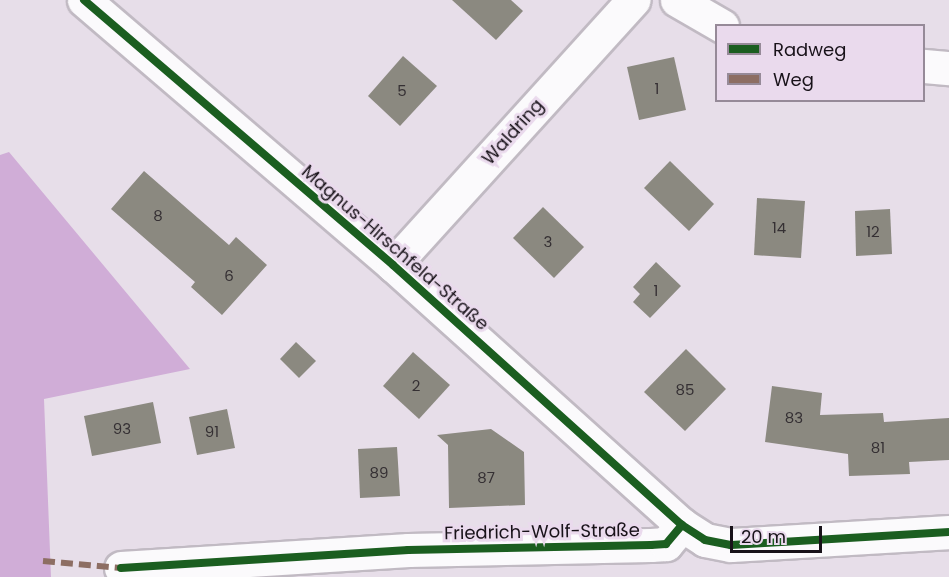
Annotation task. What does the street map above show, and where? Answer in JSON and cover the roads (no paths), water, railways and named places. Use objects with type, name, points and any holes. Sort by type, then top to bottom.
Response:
[{"type":"street","name":"Magnus-Hirschfeld-Straße","points":[[84,0],[393,265],[682,525]]},
{"type":"street","name":"Waldring","points":[[393,265],[633,0]]},
{"type":"street","points":[[677,0],[719,24]]},
{"type":"street","points":[[925,66],[949,68]]},
{"type":"street","points":[[682,525],[705,540],[731,545],[949,532]]},
{"type":"street","name":"Friedrich-Wolf-Straße","points":[[121,568],[408,563],[666,544],[682,525]]}]
